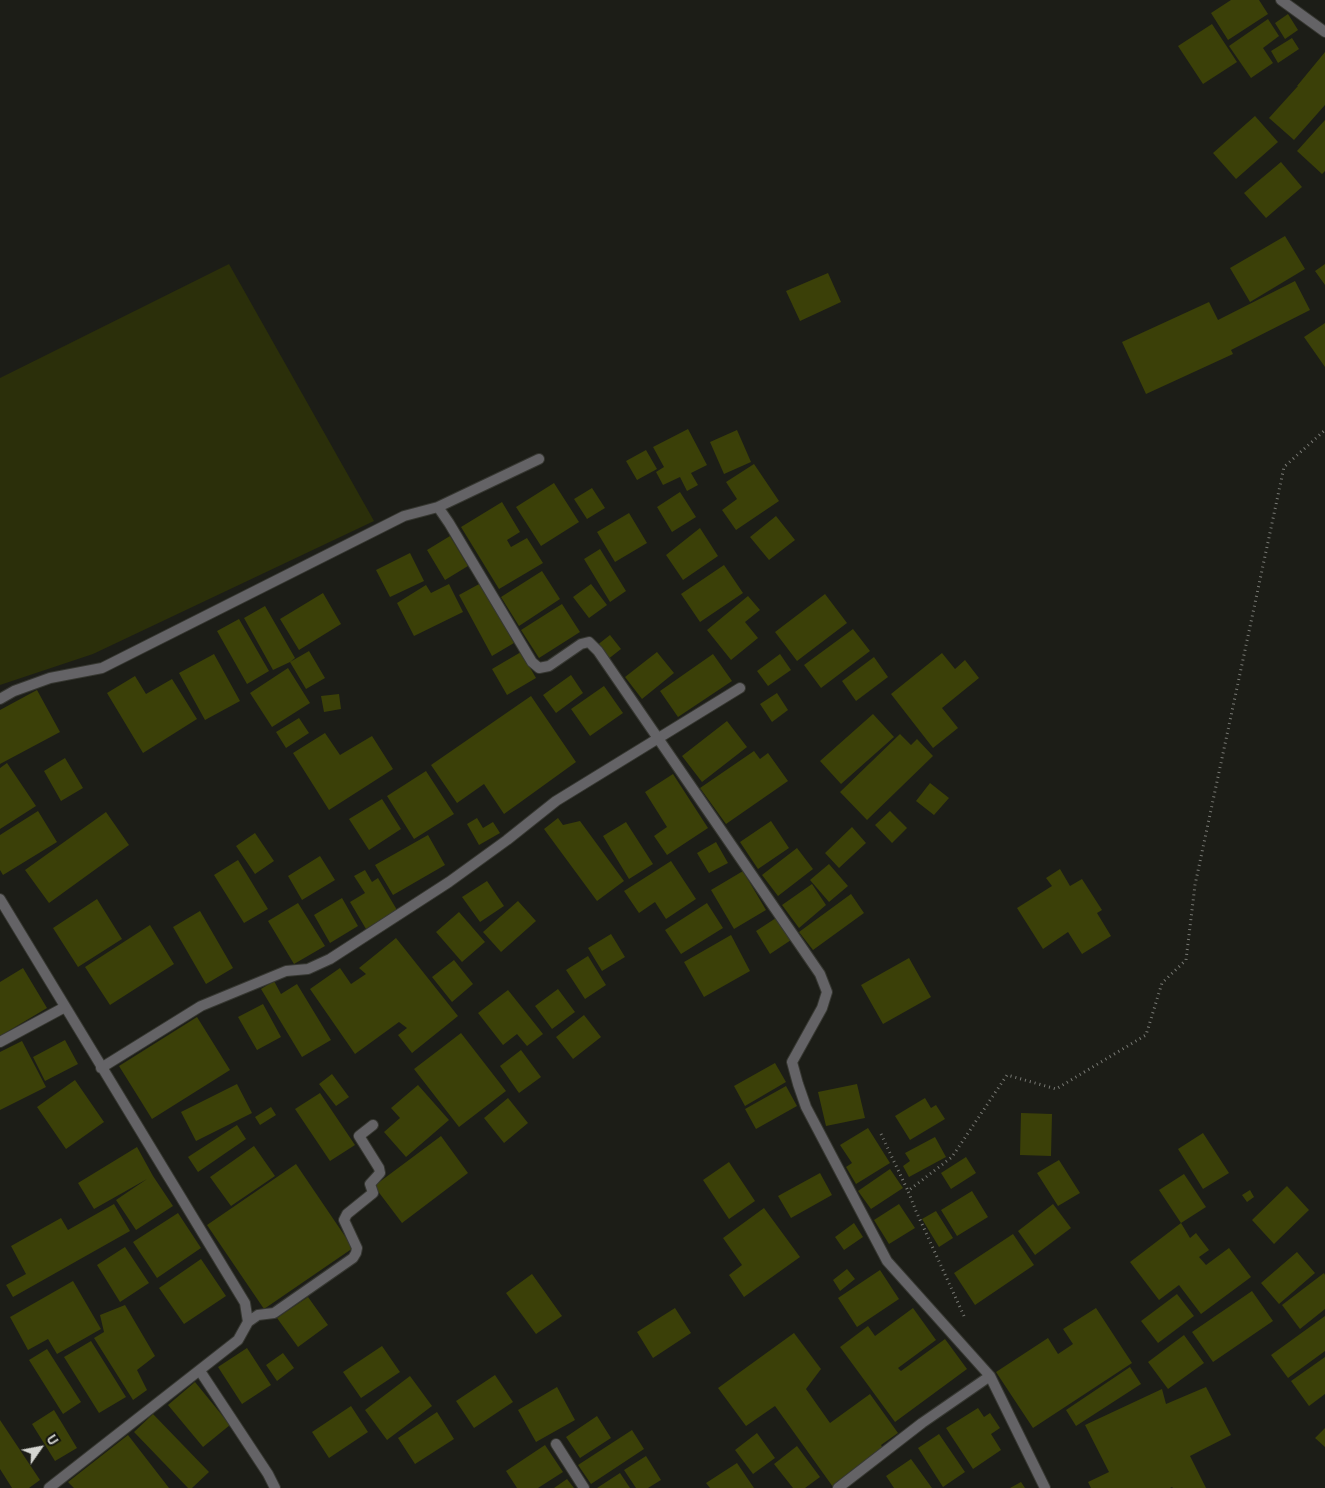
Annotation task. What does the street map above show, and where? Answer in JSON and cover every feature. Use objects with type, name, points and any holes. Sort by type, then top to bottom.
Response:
[{"type":"street","points":[[1281,0],[1325,32]]},
{"type":"street","points":[[0,698],[50,678],[102,668],[404,516],[438,507],[539,459]]},
{"type":"street","points":[[438,507],[532,662],[539,668],[549,666],[581,644],[589,642],[598,651],[820,974],[827,992],[822,1008],[792,1062],[806,1107],[887,1261],[990,1376],[1045,1488]]},
{"type":"street","points":[[102,1068],[201,1006],[286,971],[308,969],[330,959],[449,882],[508,840],[556,801],[740,688]]},
{"type":"street","points":[[0,899],[245,1303],[248,1322]]},
{"type":"street","points":[[0,1042],[65,1007]]},
{"type":"street","points":[[49,1488],[238,1340],[248,1322],[258,1315],[274,1313],[353,1258],[357,1248],[344,1220],[347,1214],[373,1193],[370,1184],[380,1173],[379,1168],[359,1136],[373,1125]]},
{"type":"street","points":[[200,1371],[275,1488]]},
{"type":"street","points":[[838,1488],[922,1424],[990,1376]]},
{"type":"street","points":[[556,1444],[584,1488]]},
{"type":"path","points":[[908,1191],[952,1157],[1007,1075],[1056,1089],[1146,1035],[1162,983],[1186,960],[1195,885],[1284,467],[1325,430]]},
{"type":"path","points":[[881,1134],[967,1324]]},
{"type":"green space","points":[[229,264],[374,521],[93,654],[0,685],[0,378]]},
{"type":"building","points":[[1231,0],[1259,0],[1268,14],[1228,40],[1211,13]]},
{"type":"building","points":[[1288,14],[1298,30],[1285,39],[1275,23]]},
{"type":"building","points":[[1268,19],[1279,36],[1263,48],[1273,63],[1251,78],[1229,46]]},
{"type":"building","points":[[1212,24],[1237,62],[1203,84],[1178,46]]},
{"type":"building","points":[[1292,38],[1299,49],[1278,63],[1271,51]]},
{"type":"building","points":[[1325,52],[1325,105],[1294,140],[1269,118]]},
{"type":"building","points":[[1255,116],[1278,142],[1236,179],[1213,153]]},
{"type":"building","points":[[1325,120],[1325,171],[1322,174],[1297,151]]},
{"type":"building","points":[[1281,162],[1302,187],[1266,218],[1244,193]]},
{"type":"building","points":[[1285,236],[1305,269],[1250,302],[1230,268]]},
{"type":"building","points":[[1325,264],[1325,285],[1315,271]]},
{"type":"building","points":[[828,273],[841,302],[800,321],[786,291]]},
{"type":"building","points":[[1295,281],[1310,310],[1231,350],[1233,354],[1146,394],[1122,342],[1209,302],[1218,320]]},
{"type":"building","points":[[1325,323],[1325,367],[1304,337]]},
{"type":"building","points":[[688,429],[707,465],[691,473],[698,485],[687,491],[680,477],[663,485],[656,472],[664,467],[653,447]]},
{"type":"building","points":[[737,430],[751,462],[724,474],[710,442]]},
{"type":"building","points":[[646,450],[657,469],[637,480],[626,461]]},
{"type":"building","points":[[754,464],[779,501],[736,530],[722,510],[737,499],[726,482]]},
{"type":"building","points":[[554,483],[579,522],[541,546],[516,507]]},
{"type":"building","points":[[592,488],[605,508],[587,519],[574,499]]},
{"type":"building","points":[[680,492],[696,517],[672,532],[657,507]]},
{"type":"building","points":[[502,502],[520,532],[507,540],[511,547],[527,538],[543,563],[499,589],[461,527]]},
{"type":"building","points":[[629,513],[647,543],[615,562],[597,532]]},
{"type":"building","points":[[776,516],[795,540],[769,560],[750,537]]},
{"type":"building","points":[[700,528],[718,556],[683,580],[666,555]]},
{"type":"building","points":[[450,536],[468,566],[445,580],[427,550]]},
{"type":"building","points":[[600,549],[626,591],[610,602],[584,559]]},
{"type":"building","points":[[410,553],[424,581],[390,597],[376,570]]},
{"type":"building","points":[[724,565],[743,593],[700,622],[681,594]]},
{"type":"building","points":[[542,571],[560,599],[519,626],[501,597]]},
{"type":"building","points":[[481,583],[514,643],[492,656],[459,595]]},
{"type":"building","points":[[449,584],[463,612],[414,636],[397,603],[426,585],[431,593]]},
{"type":"building","points":[[591,584],[607,605],[589,618],[573,597]]},
{"type":"building","points":[[323,593],[341,624],[299,650],[280,619]]},
{"type":"building","points":[[825,594],[847,623],[797,661],[775,632]]},
{"type":"building","points":[[748,596],[760,610],[745,622],[758,638],[731,660],[707,630]]},
{"type":"building","points":[[562,604],[580,632],[539,658],[521,630]]},
{"type":"building","points":[[265,606],[295,658],[273,670],[244,618]]},
{"type":"building","points":[[239,619],[269,671],[247,684],[217,631]]},
{"type":"building","points":[[853,629],[870,651],[821,688],[804,665]]},
{"type":"building","points":[[610,635],[621,649],[607,660],[596,646]]},
{"type":"building","points":[[309,651],[325,678],[306,689],[290,662]]},
{"type":"building","points":[[521,652],[536,678],[507,695],[492,669]]},
{"type":"building","points":[[657,652],[674,673],[642,699],[625,677]]},
{"type":"building","points":[[942,653],[955,669],[965,660],[979,678],[942,708],[958,728],[933,748],[891,694]]},
{"type":"building","points":[[214,654],[240,701],[205,720],[179,673]]},
{"type":"building","points":[[713,654],[732,681],[678,717],[660,691]]},
{"type":"building","points":[[780,654],[791,670],[768,686],[757,671]]},
{"type":"building","points":[[874,657],[888,677],[856,701],[842,681]]},
{"type":"building","points":[[288,668],[310,703],[272,727],[250,693]]},
{"type":"building","points":[[571,675],[583,693],[556,713],[543,695]]},
{"type":"building","points":[[135,676],[146,694],[172,679],[197,719],[143,753],[107,693]]},
{"type":"building","points":[[604,686],[623,713],[590,736],[571,709]]},
{"type":"building","points":[[37,690],[60,732],[0,764],[0,710]]},
{"type":"building","points":[[777,693],[788,710],[772,722],[760,704]]},
{"type":"building","points":[[339,694],[341,709],[324,712],[321,696]]},
{"type":"building","points":[[531,696],[576,762],[504,814],[484,784],[457,803],[431,765]]},
{"type":"building","points":[[873,714],[894,737],[841,784],[820,761]]},
{"type":"building","points":[[299,718],[309,733],[286,748],[276,732]]},
{"type":"building","points":[[727,721],[747,747],[702,782],[682,756]]},
{"type":"building","points":[[325,733],[340,755],[372,736],[393,769],[329,810],[293,753]]},
{"type":"building","points":[[900,734],[911,745],[917,739],[933,756],[867,820],[840,792]]},
{"type":"building","points":[[754,751],[760,759],[768,753],[788,781],[726,824],[700,788]]},
{"type":"building","points":[[65,758],[83,788],[61,801],[44,771]]},
{"type":"building","points":[[7,763],[36,806],[0,829],[0,768]]},
{"type":"building","points":[[426,771],[454,814],[414,839],[387,796]]},
{"type":"building","points":[[673,774],[708,828],[667,855],[654,836],[667,827],[645,792]]},
{"type":"building","points":[[930,783],[949,798],[934,815],[916,801]]},
{"type":"building","points":[[382,799],[401,829],[369,850],[349,819]]},
{"type":"building","points":[[38,811],[57,842],[3,875],[0,870],[0,835]]},
{"type":"building","points":[[890,811],[907,828],[892,843],[875,825]]},
{"type":"building","points":[[106,812],[129,845],[49,903],[25,870]]},
{"type":"building","points":[[477,818],[483,828],[493,822],[500,833],[479,845],[467,824]]},
{"type":"building","points":[[558,818],[563,825],[580,821],[624,881],[597,901],[544,829]]},
{"type":"building","points":[[771,821],[789,848],[758,869],[740,842]]},
{"type":"building","points":[[626,822],[653,864],[629,879],[603,836]]},
{"type":"building","points":[[852,827],[866,843],[839,868],[825,853]]},
{"type":"building","points":[[255,833],[274,861],[255,874],[236,846]]},
{"type":"building","points":[[428,835],[445,865],[393,895],[375,865]]},
{"type":"building","points":[[716,842],[728,863],[709,873],[697,853]]},
{"type":"building","points":[[797,848],[813,869],[778,896],[762,875]]},
{"type":"building","points":[[320,856],[335,880],[302,900],[288,876]]},
{"type":"building","points":[[238,860],[268,909],[244,923],[214,875]]},
{"type":"building","points":[[671,861],[696,899],[666,919],[655,902],[639,913],[624,891]]},
{"type":"building","points":[[829,864],[848,886],[829,902],[810,880]]},
{"type":"building","points":[[1060,869],[1070,886],[1082,879],[1102,910],[1097,913],[1111,936],[1082,954],[1068,932],[1043,949],[1017,908],[1052,886],[1046,878]]},
{"type":"building","points":[[365,870],[372,882],[378,878],[397,910],[366,929],[350,902],[365,893],[354,876]]},
{"type":"building","points":[[743,871],[766,910],[734,929],[711,890]]},
{"type":"building","points":[[487,881],[504,906],[480,922],[462,897]]},
{"type":"building","points":[[812,884],[826,905],[799,928],[782,905]]},
{"type":"building","points":[[851,894],[864,913],[813,950],[799,932]]},
{"type":"building","points":[[342,898],[358,926],[330,943],[314,915]]},
{"type":"building","points":[[97,899],[122,939],[78,967],[53,928]]},
{"type":"building","points":[[518,901],[536,921],[501,952],[483,932]]},
{"type":"building","points":[[298,903],[325,946],[294,964],[268,921]]},
{"type":"building","points":[[707,903],[723,928],[681,954],[665,930]]},
{"type":"building","points":[[200,911],[233,968],[206,984],[173,927]]},
{"type":"building","points":[[459,912],[485,942],[462,962],[436,932]]},
{"type":"building","points":[[776,918],[791,940],[770,954],[756,931]]},
{"type":"building","points":[[150,925],[174,964],[110,1005],[85,967]]},
{"type":"building","points":[[611,934],[625,957],[602,971],[588,948]]},
{"type":"building","points":[[731,935],[750,971],[704,997],[684,962]]},
{"type":"building","points":[[396,938],[458,1016],[412,1053],[398,1035],[407,1028],[399,1022],[355,1054],[310,989],[340,968],[351,984],[366,974],[359,968]]},
{"type":"building","points":[[588,956],[606,985],[585,999],[566,970]]},
{"type":"building","points":[[909,958],[931,997],[883,1024],[861,985]]},
{"type":"building","points":[[454,960],[473,984],[452,1002],[432,977]]},
{"type":"building","points":[[23,968],[47,1008],[0,1036],[0,982]]},
{"type":"building","points":[[274,981],[281,994],[297,984],[331,1040],[302,1057],[261,989]]},
{"type":"building","points":[[558,989],[575,1012],[552,1029],[535,1006]]},
{"type":"building","points":[[508,990],[543,1034],[527,1046],[517,1034],[503,1045],[478,1013]]},
{"type":"building","points":[[263,1004],[281,1037],[257,1050],[238,1017]]},
{"type":"building","points":[[584,1015],[601,1037],[573,1059],[556,1037]]},
{"type":"building","points":[[197,1017],[230,1070],[152,1119],[119,1066]]},
{"type":"building","points":[[461,1033],[506,1091],[459,1127],[414,1069]]},
{"type":"building","points":[[65,1040],[78,1064],[45,1081],[33,1057]]},
{"type":"building","points":[[22,1041],[46,1087],[0,1110],[0,1052]]},
{"type":"building","points":[[521,1050],[541,1077],[519,1093],[500,1066]]},
{"type":"building","points":[[775,1063],[786,1082],[745,1106],[734,1086]]},
{"type":"building","points":[[332,1074],[349,1097],[336,1106],[319,1084]]},
{"type":"building","points":[[75,1080],[104,1122],[66,1149],[37,1107]]},
{"type":"building","points":[[237,1084],[252,1113],[196,1141],[181,1112]]},
{"type":"building","points":[[857,1084],[865,1118],[826,1126],[818,1092]]},
{"type":"building","points":[[418,1085],[449,1120],[406,1157],[384,1132],[400,1118],[391,1108]]},
{"type":"building","points":[[786,1086],[797,1106],[756,1129],[745,1109]]},
{"type":"building","points":[[320,1093],[355,1145],[330,1161],[295,1109]]},
{"type":"building","points":[[508,1098],[528,1123],[504,1143],[484,1118]]},
{"type":"building","points":[[925,1098],[931,1108],[936,1105],[945,1119],[910,1140],[895,1116]]},
{"type":"building","points":[[271,1107],[276,1115],[260,1125],[255,1117]]},
{"type":"building","points":[[1021,1113],[1052,1114],[1051,1156],[1020,1155]]},
{"type":"building","points":[[237,1125],[246,1139],[198,1172],[188,1157]]},
{"type":"building","points":[[868,1128],[890,1163],[856,1184],[846,1167],[852,1163],[840,1145]]},
{"type":"building","points":[[1203,1133],[1229,1173],[1203,1189],[1178,1149]]},
{"type":"building","points":[[441,1136],[468,1173],[402,1223],[374,1186]]},
{"type":"building","points":[[935,1137],[946,1157],[909,1177],[903,1166],[910,1161],[905,1153]]},
{"type":"building","points":[[254,1146],[275,1176],[231,1206],[210,1177]]},
{"type":"building","points":[[137,1147],[173,1206],[136,1230],[116,1200],[147,1179],[94,1209],[78,1183]]},
{"type":"building","points":[[966,1157],[976,1173],[951,1189],[941,1173]]},
{"type":"building","points":[[1059,1160],[1080,1193],[1058,1206],[1037,1173]]},
{"type":"building","points":[[729,1162],[755,1201],[729,1219],[703,1180]]},
{"type":"building","points":[[296,1164],[353,1248],[264,1309],[207,1225]]},
{"type":"building","points":[[890,1169],[903,1188],[871,1209],[858,1191]]},
{"type":"building","points":[[820,1173],[832,1195],[791,1218],[778,1196]]},
{"type":"building","points":[[1184,1174],[1206,1207],[1181,1223],[1159,1190]]},
{"type":"building","points":[[1287,1186],[1309,1210],[1274,1244],[1252,1220]]},
{"type":"building","points":[[1250,1190],[1254,1197],[1247,1202],[1242,1195]]},
{"type":"building","points":[[972,1191],[988,1217],[957,1236],[941,1210]]},
{"type":"building","points":[[114,1204],[130,1231],[13,1297],[6,1285],[26,1274],[11,1246],[61,1218],[68,1230]]},
{"type":"building","points":[[899,1204],[915,1228],[889,1244],[874,1220]]},
{"type":"building","points":[[1053,1204],[1071,1228],[1035,1255],[1018,1231]]},
{"type":"building","points":[[764,1208],[800,1257],[744,1297],[729,1275],[742,1265],[723,1238]]},
{"type":"building","points":[[936,1211],[953,1238],[939,1247],[922,1219]]},
{"type":"building","points":[[178,1213],[201,1248],[157,1278],[133,1242]]},
{"type":"building","points":[[854,1223],[863,1237],[844,1250],[835,1237]]},
{"type":"building","points":[[1181,1223],[1190,1238],[1196,1233],[1209,1250],[1199,1257],[1206,1265],[1229,1248],[1251,1277],[1201,1314],[1179,1285],[1159,1300],[1130,1262]]},
{"type":"building","points":[[1013,1234],[1034,1265],[975,1305],[954,1273]]},
{"type":"building","points":[[125,1247],[149,1283],[120,1302],[97,1265]]},
{"type":"building","points":[[1297,1252],[1315,1273],[1279,1304],[1261,1283]]},
{"type":"building","points":[[201,1259],[226,1296],[184,1324],[159,1288]]},
{"type":"building","points":[[847,1269],[855,1279],[840,1291],[833,1280]]},
{"type":"building","points":[[880,1270],[899,1299],[857,1327],[838,1298]]},
{"type":"building","points":[[1324,1273],[1325,1309],[1300,1329],[1282,1305]]},
{"type":"building","points":[[532,1274],[562,1316],[536,1334],[506,1293]]},
{"type":"building","points":[[73,1281],[101,1329],[57,1354],[48,1339],[28,1350],[10,1317]]},
{"type":"building","points":[[1252,1291],[1273,1321],[1213,1362],[1192,1332]]},
{"type":"building","points":[[1177,1294],[1194,1316],[1158,1343],[1141,1321]]},
{"type":"building","points":[[308,1297],[328,1325],[298,1347],[277,1318]]},
{"type":"building","points":[[125,1305],[155,1356],[137,1370],[147,1390],[133,1400],[94,1338],[104,1332],[100,1315]]},
{"type":"building","points":[[675,1308],[691,1333],[653,1358],[637,1332]]},
{"type":"building","points":[[913,1308],[936,1340],[898,1368],[901,1371],[945,1339],[967,1369],[895,1422],[840,1347],[868,1326],[875,1336]]},
{"type":"building","points":[[1096,1308],[1132,1363],[1033,1428],[996,1372],[1048,1338],[1058,1354],[1073,1344],[1063,1329]]},
{"type":"building","points":[[1325,1316],[1325,1351],[1288,1378],[1271,1355]]},
{"type":"building","points":[[794,1333],[821,1369],[806,1389],[830,1423],[870,1394],[898,1433],[881,1445],[884,1450],[833,1487],[775,1406],[746,1426],[718,1388]]},
{"type":"building","points":[[1184,1335],[1204,1363],[1168,1389],[1148,1362]]},
{"type":"building","points":[[91,1341],[126,1397],[99,1413],[64,1357]]},
{"type":"building","points":[[382,1346],[400,1372],[361,1398],[343,1372]]},
{"type":"building","points":[[247,1348],[271,1385],[242,1404],[218,1367]]},
{"type":"building","points":[[47,1349],[81,1402],[63,1414],[29,1360]]},
{"type":"building","points":[[283,1353],[294,1368],[277,1381],[266,1365]]},
{"type":"building","points":[[1325,1357],[1325,1394],[1309,1406],[1291,1381]]},
{"type":"building","points":[[1130,1367],[1141,1384],[1076,1426],[1066,1410]]},
{"type":"building","points":[[495,1375],[513,1402],[474,1428],[456,1401]]},
{"type":"building","points":[[410,1376],[432,1406],[387,1440],[365,1410]]},
{"type":"building","points":[[195,1382],[230,1425],[203,1447],[168,1405]]},
{"type":"building","points":[[557,1387],[575,1420],[536,1442],[518,1410]]},
{"type":"building","points":[[1206,1387],[1231,1435],[1190,1456],[1206,1488],[1091,1488],[1088,1482],[1109,1472],[1085,1425],[1162,1389],[1166,1404]]},
{"type":"building","points":[[351,1406],[368,1432],[329,1458],[312,1432]]},
{"type":"building","points":[[978,1408],[984,1417],[990,1413],[1000,1428],[991,1434],[1001,1450],[973,1469],[946,1428]]},
{"type":"building","points":[[54,1410],[77,1448],[55,1461],[32,1424]]},
{"type":"building","points":[[437,1412],[454,1439],[415,1464],[398,1438]]},
{"type":"building","points":[[153,1414],[209,1472],[192,1488],[188,1488],[134,1432]]},
{"type":"building","points":[[597,1416],[611,1438],[580,1458],[566,1437]]},
{"type":"building","points":[[0,1420],[40,1480],[29,1488],[12,1488],[0,1469]]},
{"type":"building","points":[[1325,1428],[1325,1447],[1315,1438]]},
{"type":"building","points":[[632,1430],[644,1449],[591,1484],[578,1465]]},
{"type":"building","points":[[757,1433],[775,1458],[753,1474],[735,1450]]},
{"type":"building","points":[[939,1434],[965,1472],[943,1487],[918,1448]]},
{"type":"building","points":[[128,1435],[169,1488],[74,1488],[68,1482]]},
{"type":"building","points":[[545,1445],[563,1472],[538,1488],[517,1488],[506,1471]]},
{"type":"building","points":[[797,1446],[820,1477],[805,1488],[793,1488],[774,1464]]},
{"type":"building","points":[[646,1456],[661,1480],[648,1488],[636,1488],[624,1470]]},
{"type":"building","points":[[911,1459],[932,1488],[894,1488],[886,1476]]},
{"type":"building","points":[[737,1463],[754,1488],[710,1488],[706,1483]]},
{"type":"building","points":[[620,1473],[630,1488],[597,1488]]},
{"type":"building","points":[[567,1479],[574,1488],[554,1488]]},
{"type":"building","points":[[1021,1482],[1025,1488],[1010,1488]]}]
